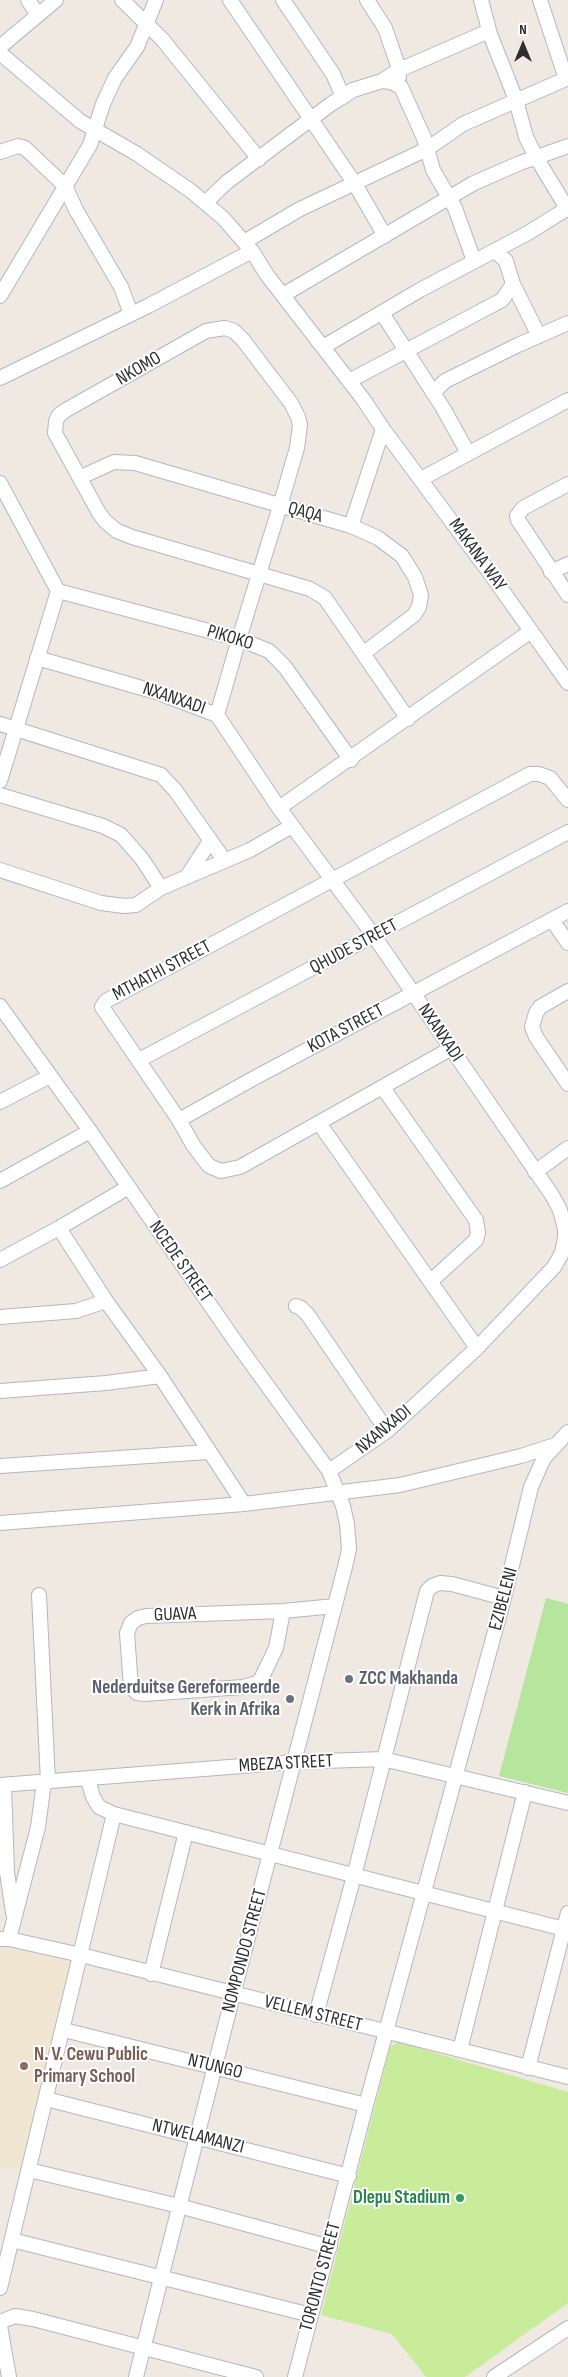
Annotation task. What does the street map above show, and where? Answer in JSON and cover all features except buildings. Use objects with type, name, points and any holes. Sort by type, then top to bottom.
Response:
[{"type":"street","points":[[28,0],[38,15]]},
{"type":"street","points":[[0,47],[56,0]]},
{"type":"street","points":[[122,0],[147,23],[259,159]]},
{"type":"street","points":[[0,296],[90,145],[103,104],[115,78],[137,47],[156,0]]},
{"type":"street","points":[[230,0],[312,118],[355,184],[385,236]]},
{"type":"street","points":[[283,0],[333,74],[343,96]]},
{"type":"street","points":[[367,0],[385,28],[399,70],[401,87],[427,149],[433,170],[455,208],[474,262]]},
{"type":"street","points":[[323,347],[568,209],[526,137],[516,100],[489,31],[480,0]]},
{"type":"street","points":[[0,378],[131,314],[248,247],[300,209],[427,149],[463,124],[567,78],[540,0]]},
{"type":"street","points":[[205,203],[226,182],[343,96],[489,31]]},
{"type":"street","name":"MAKANA WAY","points":[[0,53],[80,121],[137,154],[223,218],[248,247],[350,381],[568,682]]},
{"type":"street","points":[[382,80],[401,87]]},
{"type":"street","points":[[0,152],[18,146],[25,148],[65,186],[76,210],[121,287],[131,314]]},
{"type":"street","points":[[283,295],[474,183],[568,146]]},
{"type":"street","points":[[495,250],[506,261],[513,284],[539,336]]},
{"type":"street","points":[[350,381],[502,300],[513,284]]},
{"type":"street","points":[[382,313],[433,393],[468,453]]},
{"type":"street","points":[[433,393],[445,381],[568,323]]},
{"type":"street","name":"NKOMO","points":[[217,715],[297,448],[300,435],[298,416],[243,340],[234,332],[225,328],[206,330],[59,415],[56,421],[55,433],[81,477],[99,513],[117,531],[259,574]]},
{"type":"street","points":[[421,479],[568,400]]},
{"type":"street","points":[[351,526],[383,429]]},
{"type":"street","name":"QAQA","points":[[81,477],[104,465],[127,462],[154,468],[351,526],[378,538],[394,548],[407,564],[419,587],[419,607],[414,615],[364,653]]},
{"type":"street","points":[[0,483],[58,591],[0,781]]},
{"type":"street","points":[[568,484],[523,508],[517,516],[568,595]]},
{"type":"street","points":[[552,572],[568,564]]},
{"type":"street","points":[[259,574],[310,589],[325,598],[408,719]]},
{"type":"street","name":"PIKOKO","points":[[58,591],[257,645],[276,657],[351,760]]},
{"type":"street","points":[[279,808],[351,760],[531,631]]},
{"type":"street","name":"NXANXADI","points":[[36,658],[156,692],[217,715],[279,808],[334,879],[374,936],[560,1210],[565,1229],[562,1253],[554,1267],[477,1348],[387,1431],[329,1471]]},
{"type":"street","points":[[0,724],[160,776],[175,790],[225,861]]},
{"type":"street","name":"MTHATHI STREET","points":[[450,1049],[240,1167],[221,1171],[209,1166],[193,1145],[179,1120],[139,1060],[103,1013],[102,1007],[106,1001],[530,774],[539,774],[550,778],[568,800]]},
{"type":"street","points":[[0,795],[80,818],[122,835],[142,859],[161,888]]},
{"type":"street","points":[[0,870],[102,904],[114,906],[136,905],[161,888],[250,850],[292,826]]},
{"type":"street","name":"QHUDE STREET","points":[[139,1060],[568,832]]},
{"type":"street","points":[[188,876],[210,841]]},
{"type":"street","name":"KOTA STREET","points":[[179,1120],[568,911]]},
{"type":"street","points":[[552,920],[568,944]]},
{"type":"street","points":[[568,991],[540,1007],[532,1027],[536,1037],[568,1084]]},
{"type":"street","name":"NCEDE STREET","points":[[0,1006],[90,1131],[235,1342],[329,1471],[347,1524]]},
{"type":"street","points":[[0,1102],[50,1076]]},
{"type":"street","points":[[383,1088],[476,1220],[478,1233],[476,1240],[431,1281]]},
{"type":"street","points":[[318,1123],[477,1348]]},
{"type":"street","points":[[0,1181],[90,1131]]},
{"type":"street","points":[[535,1172],[568,1148]]},
{"type":"street","points":[[0,1260],[128,1188]]},
{"type":"street","points":[[59,1228],[106,1301],[160,1376],[208,1452],[244,1504]]},
{"type":"street","points":[[0,1317],[76,1311],[106,1301]]},
{"type":"street","points":[[296,1306],[308,1315],[387,1431]]},
{"type":"street","points":[[0,1391],[106,1384],[160,1376]]},
{"type":"street","name":"EZIBELENI","points":[[424,1894],[532,1487],[544,1458],[568,1432]]},
{"type":"street","points":[[0,1523],[244,1504],[338,1494],[400,1485],[521,1456],[555,1445]]},
{"type":"street","points":[[0,1466],[208,1452]]},
{"type":"street","name":"NOMPONDO STREET","points":[[136,2377],[214,2067],[335,1606],[349,1549],[347,1524]]},
{"type":"street","points":[[316,2015],[427,1592],[432,1586],[446,1584],[504,1598]]},
{"type":"street","points":[[5,1939],[14,1916],[38,1827],[46,1782],[39,1595]]},
{"type":"street","name":"GUAVA","points":[[283,1611],[276,1648],[261,1679],[257,1683],[243,1687],[145,1694],[137,1694],[131,1687],[128,1633],[131,1622],[138,1618],[146,1616],[283,1611],[335,1606]]},
{"type":"street","name":"MBEZA STREET","points":[[2,1785],[88,1780],[293,1762],[383,1759],[568,1803]]},
{"type":"street","points":[[88,1780],[93,1797],[99,1807],[114,1814],[566,1929]]},
{"type":"street","points":[[2,1785],[7,1872],[14,1916]]},
{"type":"street","points":[[460,2050],[526,1792]]},
{"type":"street","points":[[0,2288],[64,2030],[114,1814]]},
{"type":"street","points":[[151,1974],[186,1832]]},
{"type":"street","name":"TORONTO STREET","points":[[295,2377],[366,2105],[424,1894]]},
{"type":"street","points":[[528,2068],[566,1929],[568,1913]]},
{"type":"street","name":"VELLEM STREET","points":[[5,1939],[81,1956],[568,2077]]},
{"type":"street","name":"NTUNGO","points":[[64,2030],[366,2105]]},
{"type":"street","name":"NTWELAMANZI","points":[[46,2099],[348,2176]]},
{"type":"street","points":[[29,2170],[179,2206],[330,2246]]},
{"type":"street","points":[[12,2240],[311,2315]]},
{"type":"street","points":[[0,2322],[10,2316],[22,2317],[256,2377]]},
{"type":"street","points":[[0,2326],[9,2377]]},
{"type":"street","points":[[494,2377],[568,2328]]},
{"type":"shaded area","name":"N. V. Cewu Public Primary School","points":[[0,1944],[11,1944],[68,1960],[72,1968],[20,2171],[0,2165]]},
{"type":"green space","points":[[546,1598],[568,1604],[568,1793],[499,1776]]},
{"type":"green space","name":"Dlepu Stadium","points":[[398,2042],[568,2092],[568,2303],[465,2377],[426,2377],[392,2334],[321,2315],[390,2047]]},
{"type":"place","name":"ZCC Makhanda","points":[[349,1679]]},
{"type":"place","name":"Nederduitse Gereformeerde Kerk in Afrika","points":[[290,1699]]},
{"type":"place","name":"N. V. Cewu Public Primary School","points":[[24,2066]]},
{"type":"place","name":"Dlepu Stadium","points":[[460,2198]]}]
